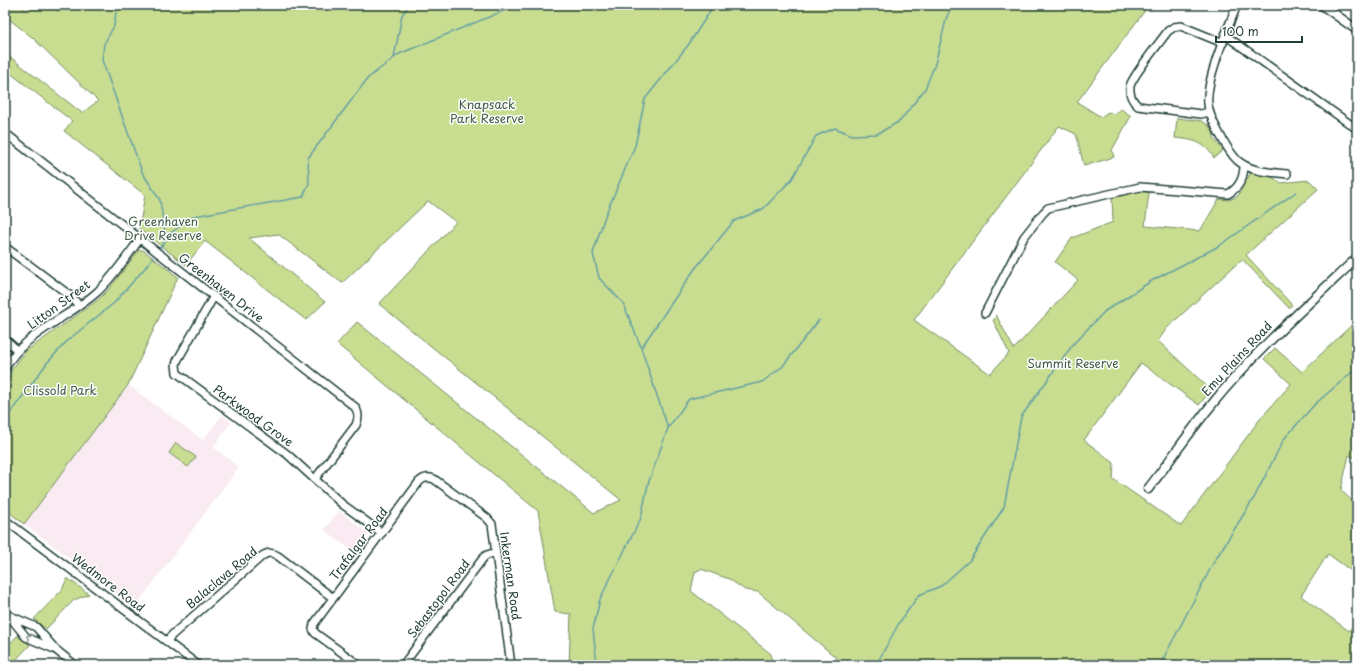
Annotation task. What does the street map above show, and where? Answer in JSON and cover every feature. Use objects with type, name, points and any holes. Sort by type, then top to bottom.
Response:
[{"type":"street","points":[[1236,5],[1208,91],[1208,104],[1210,112],[1214,124],[1229,150],[1237,160],[1244,165],[1286,174]]},
{"type":"street","points":[[1322,5],[1357,30]]},
{"type":"street","points":[[1210,112],[1202,114],[1138,106],[1131,98],[1130,86],[1134,77],[1168,31],[1174,27],[1183,27],[1223,43]]},
{"type":"street","points":[[1225,35],[1357,129]]},
{"type":"street","name":"Greenhaven Drive","points":[[5,133],[352,404],[357,410],[358,417],[356,424],[315,479]]},
{"type":"street","points":[[985,313],[1024,238],[1048,208],[1135,187],[1228,194],[1240,183],[1244,172],[1244,165]]},
{"type":"street","name":"Litton Street","points":[[5,369],[17,350],[96,294],[140,239]]},
{"type":"street","points":[[5,248],[72,297],[79,306]]},
{"type":"street","name":"Emu Plains Road","points":[[1148,488],[1209,407],[1236,377],[1272,338],[1357,258]]},
{"type":"street","name":"Parkwood Grove","points":[[214,296],[177,361],[177,373],[287,454],[342,504],[382,533]]},
{"type":"street","points":[[5,339],[17,350]]},
{"type":"street","name":"Trafalgar Road","points":[[359,665],[315,633],[313,627],[315,621],[423,478],[426,477]]},
{"type":"street","name":"Inkerman Road","points":[[426,477],[434,480],[490,521],[493,530],[511,665]]},
{"type":"street","name":"Wedmore Road","points":[[5,520],[198,665]]},
{"type":"street","name":"Sebastopol Road","points":[[403,665],[484,557],[496,552]]},
{"type":"street","name":"Balaclava Road","points":[[167,641],[261,557],[268,553],[278,556],[333,598]]},
{"type":"street","points":[[7,614],[26,637],[56,650]]},
{"type":"street","points":[[7,614],[36,626],[56,650],[75,665]]},
{"type":"shaded area","points":[[128,385],[203,440],[222,415],[231,422],[213,447],[239,467],[135,607],[24,524]]},
{"type":"shaded area","points":[[339,511],[369,534],[355,553],[324,530]]},
{"type":"green space","points":[[5,5],[22,5],[25,10],[30,7],[42,5],[59,11],[65,5],[1149,5],[1077,102],[1101,117],[1108,112],[1114,114],[1121,109],[1131,116],[1112,150],[1114,157],[1084,166],[1076,134],[1059,126],[914,320],[990,374],[1009,353],[993,320],[995,319],[996,315],[1014,349],[1078,280],[1055,262],[1072,238],[1113,222],[1112,197],[1136,191],[1149,192],[1145,226],[1200,231],[1219,199],[1229,200],[1238,196],[1250,174],[1253,173],[1272,177],[1281,183],[1309,180],[1318,189],[1246,255],[1292,305],[1289,308],[1242,259],[1167,328],[1158,341],[1211,390],[1199,405],[1141,363],[1084,440],[1114,463],[1113,479],[1181,526],[1260,419],[1291,384],[1264,359],[1275,348],[1302,372],[1357,320],[1357,459],[1349,455],[1341,490],[1357,506],[1357,575],[1328,554],[1301,596],[1349,631],[1357,620],[1357,665],[845,665],[758,592],[745,590],[729,579],[701,569],[695,572],[691,591],[771,654],[771,665],[569,665],[571,614],[555,612],[538,511],[337,344],[357,322],[594,513],[621,500],[379,304],[456,222],[428,201],[342,283],[278,234],[249,238],[325,302],[306,320],[205,241],[186,265],[139,229],[145,195],[64,131],[72,121],[5,69],[5,53],[82,113],[98,101],[33,38],[5,16]]},
{"type":"green space","points":[[1177,118],[1202,121],[1208,125],[1213,132],[1214,139],[1223,150],[1214,158],[1206,148],[1198,142],[1175,138]]},
{"type":"green space","name":"Clissold Park","points":[[139,250],[143,250],[178,277],[128,385],[24,524],[5,509],[5,386],[12,369],[26,351],[98,300],[109,289]]},
{"type":"green space","points":[[176,443],[196,457],[188,467],[169,453]]},
{"type":"green space","points":[[67,578],[89,594],[74,600],[46,629],[34,619],[62,590]]},
{"type":"green space","points":[[17,636],[30,645],[11,665],[5,665],[5,649]]},
{"type":"waterway","points":[[117,5],[114,26],[104,44],[102,60],[142,172],[160,200],[166,240]]},
{"type":"waterway","points":[[394,58],[402,15],[409,5]]},
{"type":"waterway","points":[[160,248],[172,232],[194,216],[303,197],[309,183],[308,158],[368,78],[399,54],[518,5]]},
{"type":"waterway","points":[[641,347],[623,303],[599,278],[593,253],[605,216],[635,146],[645,99],[689,44],[714,5]]},
{"type":"waterway","points":[[597,665],[593,629],[600,599],[641,518],[648,484],[668,428],[641,348],[694,270],[734,221],[763,209],[792,179],[816,136],[835,128],[852,135],[877,134],[900,121],[925,89],[935,64],[947,16],[953,5]]},
{"type":"waterway","points":[[876,665],[899,623],[919,595],[941,586],[970,560],[1004,507],[1021,417],[1074,343],[1105,311],[1153,280],[1219,246],[1296,192]]},
{"type":"waterway","points":[[5,420],[47,363],[68,340],[114,303],[153,257]]},
{"type":"waterway","points":[[668,428],[689,399],[762,382],[782,367],[819,320]]},
{"type":"waterway","points":[[1160,665],[1215,560],[1254,498],[1284,439],[1315,404],[1357,368]]},
{"type":"park label","name":"Knapsack Park Reserve","points":[[487,112]]},
{"type":"park label","name":"Greenhaven Drive Reserve","points":[[163,229]]},
{"type":"park label","name":"Summit Reserve","points":[[1073,364]]}]
